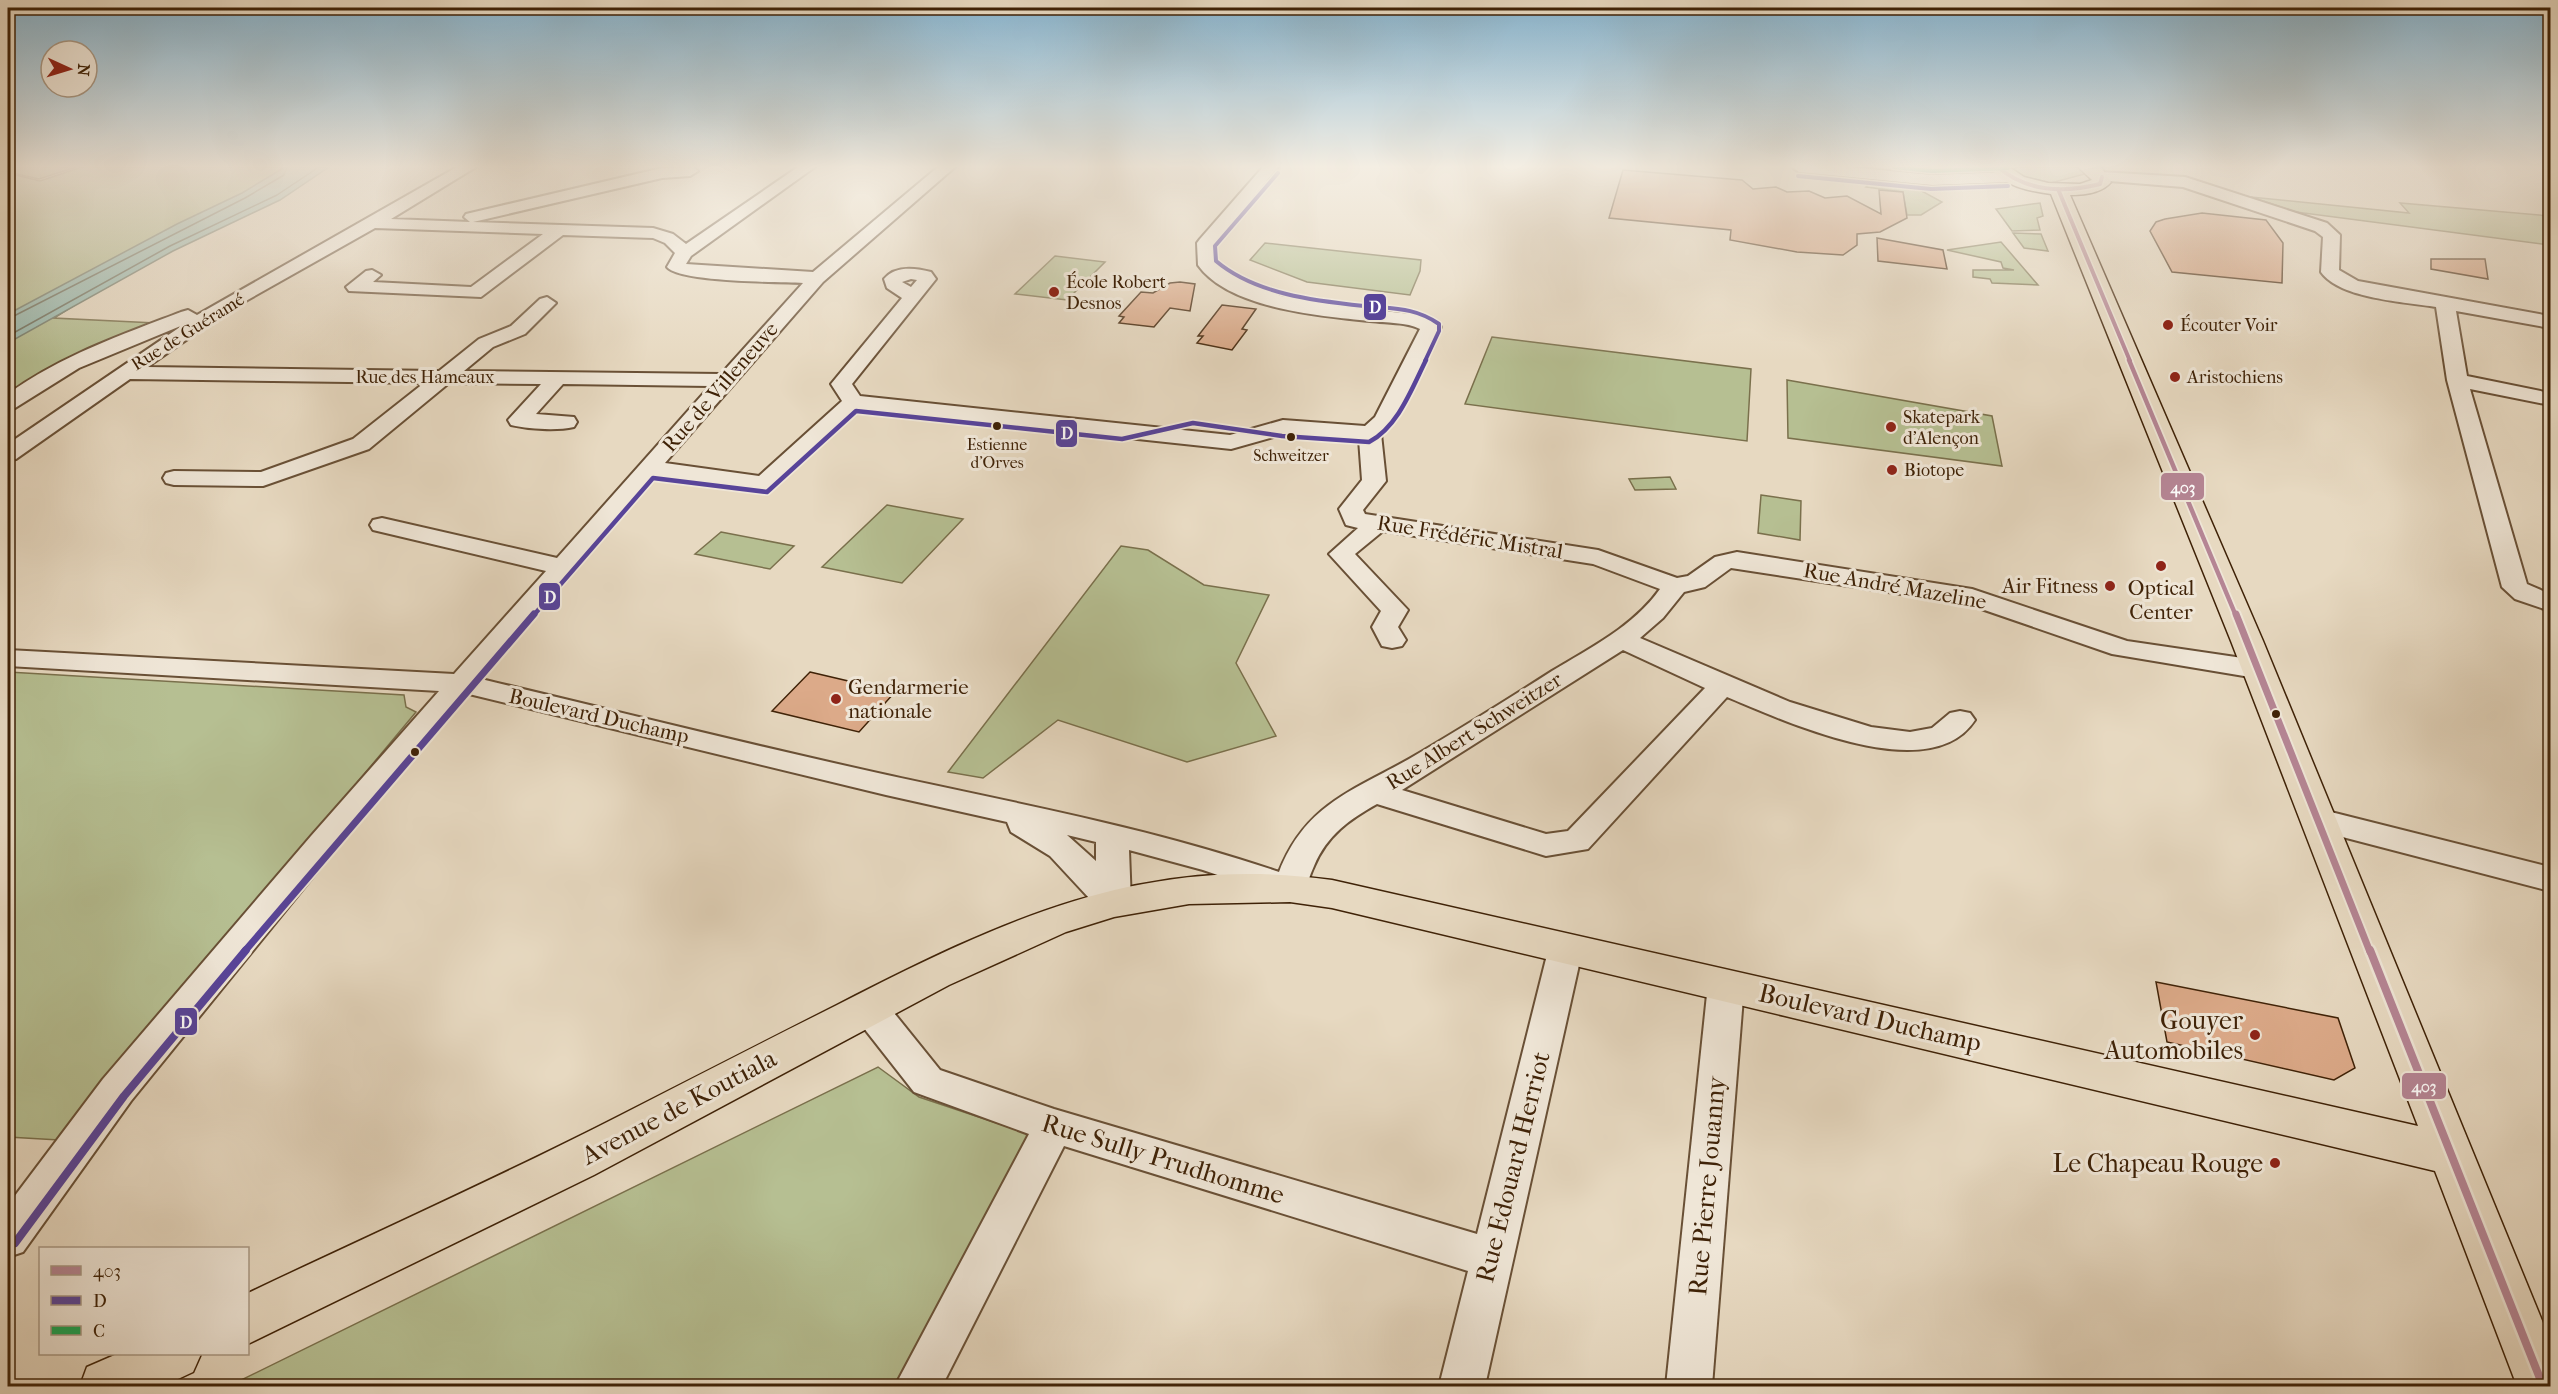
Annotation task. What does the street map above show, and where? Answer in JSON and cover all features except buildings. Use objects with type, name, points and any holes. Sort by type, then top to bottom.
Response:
[{"type":"main road","points":[[2076,232],[2247,641],[2256,669],[2319,820],[2449,1154],[2543,1386]]},
{"type":"main road","name":"Boulevard Duchamp","points":[[1114,903],[1189,890],[1290,888],[1332,894],[2449,1154]]},
{"type":"main road","name":"Avenue de Koutiala","points":[[249,1319],[578,1160],[934,974],[1053,921],[1114,903]]},
{"type":"main road","points":[[106,1386],[171,1355]]},
{"type":"street","name":"Rue de Guéramé","points":[[8,454],[221,307],[268,283],[355,232]]},
{"type":"street","points":[[372,275],[355,287],[475,293],[556,232]]},
{"type":"street","points":[[623,232],[668,236],[702,232]]},
{"type":"street","points":[[716,232],[684,253],[676,267],[693,272],[817,278]]},
{"type":"street","name":"Rue de Villeneuve","points":[[8,1238],[117,1090],[322,844],[817,278],[871,232]]},
{"type":"street","points":[[649,468],[764,484],[853,402],[1231,442],[1283,427],[1370,433],[1384,420],[1431,327],[1428,324],[1266,299],[1219,279],[1207,265],[1206,243],[1215,232]]},
{"type":"street","points":[[2329,232],[2332,235],[2330,272],[2337,280],[2353,286],[2550,322]]},
{"type":"street","points":[[668,236],[684,253]]},
{"type":"street","points":[[853,402],[842,384],[913,297]]},
{"type":"street","points":[[174,478],[263,479],[361,444],[486,343],[518,330],[548,303]]},
{"type":"street","points":[[2445,303],[2457,380],[2515,587],[2524,594],[2550,603]]},
{"type":"street","points":[[8,404],[33,382],[107,347],[201,311],[221,307]]},
{"type":"street","name":"Rue des Hameaux","points":[[123,373],[726,380]]},
{"type":"street","points":[[558,378],[519,420],[566,422]]},
{"type":"street","points":[[2457,380],[2550,399]]},
{"type":"street","name":"Rue Frédéric Mistral","points":[[1370,433],[1374,481],[1351,509],[1355,520],[1598,557],[1675,586]]},
{"type":"street","points":[[1378,523],[1341,554],[1395,610],[1385,627],[1392,640]]},
{"type":"street","points":[[382,525],[562,567]]},
{"type":"street","name":"Rue André Mazeline","points":[[1675,586],[1696,582],[1724,562],[1737,560],[1972,597],[2122,648],[2256,669]]},
{"type":"street","name":"Rue Albert Schweitzer","points":[[1290,888],[1295,868],[1320,828],[1336,813],[1478,732],[1620,639],[1666,602],[1675,586]]},
{"type":"street","points":[[1620,639],[1820,724],[1865,737],[1908,742],[1940,737],[1960,720]]},
{"type":"street","name":"Boulevard Duchamp","points":[[8,658],[461,683],[968,803],[1112,834],[1211,861],[1290,888]]},
{"type":"street","points":[[1374,792],[1546,845],[1577,841],[1724,684]]},
{"type":"street","name":"Boulevard Duchamp","points":[[968,803],[1035,829],[1055,841],[1081,863],[1114,903]]},
{"type":"street","points":[[2319,820],[2550,879]]},
{"type":"street","points":[[1112,834],[1114,903]]},
{"type":"street","name":"Rue Edouard Herriot","points":[[1462,1386],[1490,1258],[1566,948]]},
{"type":"street","name":"Rue Pierre Jouanny","points":[[1689,1386],[1726,985]]},
{"type":"street","name":"Rue Sully Prudhomme","points":[[869,1008],[927,1081],[1053,1126],[1490,1258]]},
{"type":"street","points":[[918,1386],[1053,1126]]},
{"type":"green space","points":[[8,232],[191,232],[54,318],[156,323],[18,387],[8,387]]},
{"type":"green space","points":[[2450,232],[2550,232],[2550,245]]},
{"type":"green space","points":[[2013,233],[2041,234],[2048,251],[2024,248]]},
{"type":"green space","points":[[2001,242],[2038,285],[1992,283],[1990,279],[1973,277],[1973,270],[2014,270],[2003,268],[2001,262],[1947,250]]},
{"type":"green space","points":[[1265,243],[1421,260],[1420,271],[1410,295],[1307,282],[1250,260]]},
{"type":"green space","points":[[1055,256],[1105,262],[1067,300],[1015,294]]},
{"type":"green space","points":[[1492,337],[1751,369],[1747,441],[1465,404]]},
{"type":"green space","name":"Skatepark d'Alençon","points":[[1787,380],[1992,416],[2002,466],[1788,438]]},
{"type":"green space","points":[[1670,477],[1676,489],[1635,490],[1629,479]]},
{"type":"green space","points":[[1761,495],[1801,501],[1800,540],[1758,533]]},
{"type":"green space","points":[[887,505],[963,519],[902,583],[822,567]]},
{"type":"green space","points":[[721,532],[794,546],[770,569],[695,554]]},
{"type":"green space","points":[[1121,546],[1148,550],[1204,585],[1269,595],[1236,663],[1276,736],[1187,762],[1058,720],[983,778],[948,772]]},
{"type":"green space","points":[[8,672],[404,695],[406,707],[416,712],[59,1140],[8,1137]]},
{"type":"green space","points":[[878,1067],[919,1097],[1026,1133],[1030,1148],[905,1386],[229,1386]]},
{"type":"water","points":[[162,232],[213,232],[173,251],[8,343],[8,314]]},
{"type":"transit line","name":"D","points":[[15,1243],[124,1096],[329,850],[653,478],[767,492],[856,411],[1122,439],[1193,423],[1282,436],[1369,442],[1379,437],[1389,426],[1409,394],[1439,331],[1439,324],[1422,312],[1338,303],[1279,292],[1230,273],[1216,261],[1215,246],[1227,232]]},
{"type":"transit line","name":"403","points":[[2076,232],[2247,641],[2543,1386]]},
{"type":"place","name":"École Robert Desnos","points":[[1054,292]]},
{"type":"place","name":"Écouter Voir","points":[[2168,325]]},
{"type":"place","name":"Aristochiens","points":[[2175,377]]},
{"type":"place","name":"Estienne d'Orves","points":[[997,426]]},
{"type":"place","name":"Skatepark d'Alençon","points":[[1891,427]]},
{"type":"place","name":"Schweitzer","points":[[1291,437]]},
{"type":"place","name":"Biotope","points":[[1892,470]]},
{"type":"place","name":"Optical Center","points":[[2161,566]]},
{"type":"place","name":"Air Fitness","points":[[2110,586]]},
{"type":"place","name":"Gendarmerie nationale","points":[[836,699]]},
{"type":"place","name":"Gouyer Automobiles","points":[[2255,1035]]},
{"type":"place","name":"Le Chapeau Rouge","points":[[2275,1163]]}]
